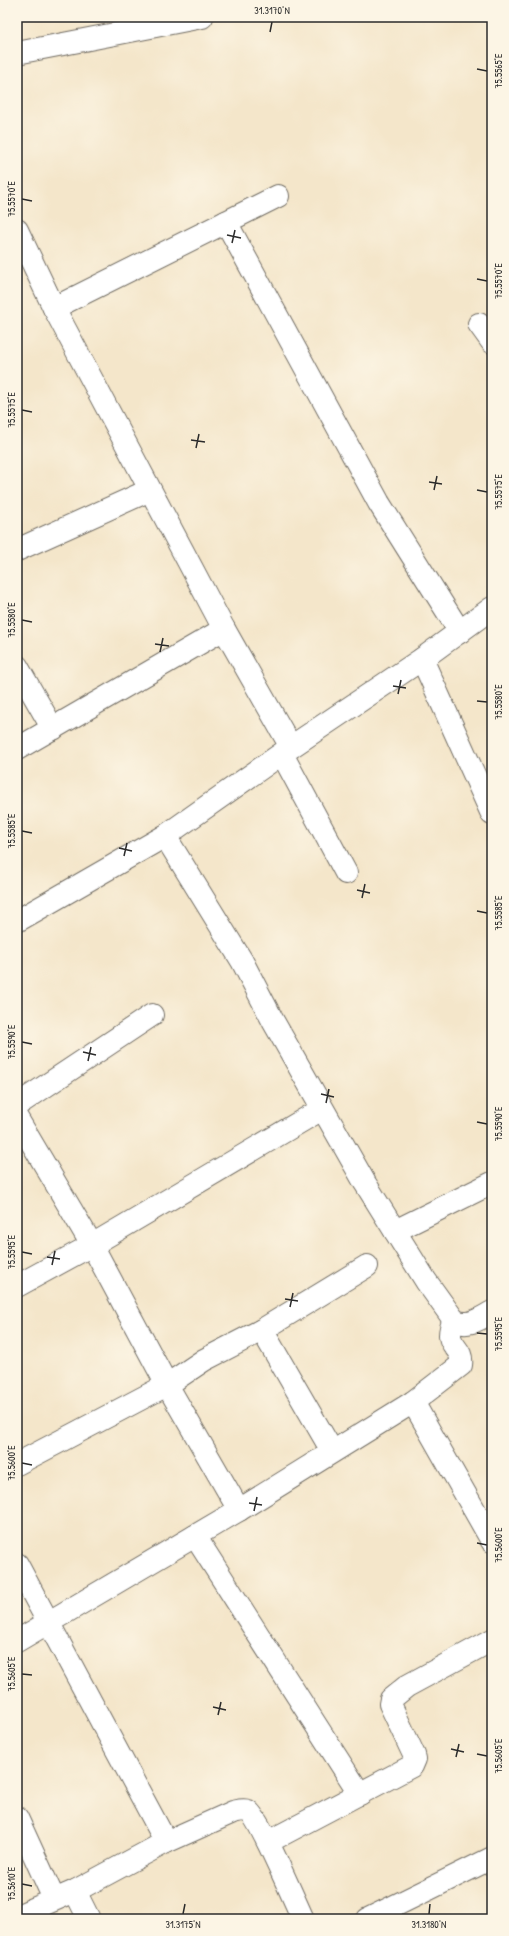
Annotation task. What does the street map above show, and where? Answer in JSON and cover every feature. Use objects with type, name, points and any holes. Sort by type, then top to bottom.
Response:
[{"type":"street","points":[[17,53],[202,17]]},
{"type":"street","points":[[54,308],[278,196]]},
{"type":"street","points":[[226,222],[378,503],[460,632]]},
{"type":"street","points":[[17,230],[54,308],[287,750],[346,873]]},
{"type":"street","points":[[479,324],[492,342]]},
{"type":"street","points":[[17,550],[150,490]]},
{"type":"street","points":[[17,921],[165,836],[287,750],[422,659],[492,608]]},
{"type":"street","points":[[17,749],[224,629]]},
{"type":"street","points":[[422,659],[492,814]]},
{"type":"street","points":[[17,666],[53,729]]},
{"type":"street","points":[[165,836],[242,961],[322,1109],[426,1281],[454,1320],[459,1323],[470,1323],[492,1312]]},
{"type":"street","points":[[17,1105],[152,1015]]},
{"type":"street","points":[[17,1286],[92,1245],[322,1109]]},
{"type":"street","points":[[17,1118],[92,1245],[167,1385],[239,1510]]},
{"type":"street","points":[[395,1231],[492,1183]]},
{"type":"street","points":[[17,1464],[167,1385],[204,1360],[262,1330],[367,1266]]},
{"type":"street","points":[[17,1641],[49,1624],[196,1536],[413,1402],[461,1365],[460,1355],[450,1339],[449,1334],[454,1320]]},
{"type":"street","points":[[262,1330],[332,1451]]},
{"type":"street","points":[[413,1402],[492,1540]]},
{"type":"street","points":[[196,1536],[360,1794]]},
{"type":"street","points":[[17,1564],[166,1842]]},
{"type":"street","points":[[268,1842],[414,1764],[414,1754],[390,1704],[391,1699],[395,1694],[492,1640]]},
{"type":"street","points":[[17,1916],[75,1891],[166,1842],[233,1812],[243,1810],[249,1811],[253,1816],[268,1842],[303,1919]]},
{"type":"street","points":[[17,1818],[54,1899]]},
{"type":"street","points":[[368,1919],[492,1858]]},
{"type":"street","points":[[75,1891],[89,1919]]}]
